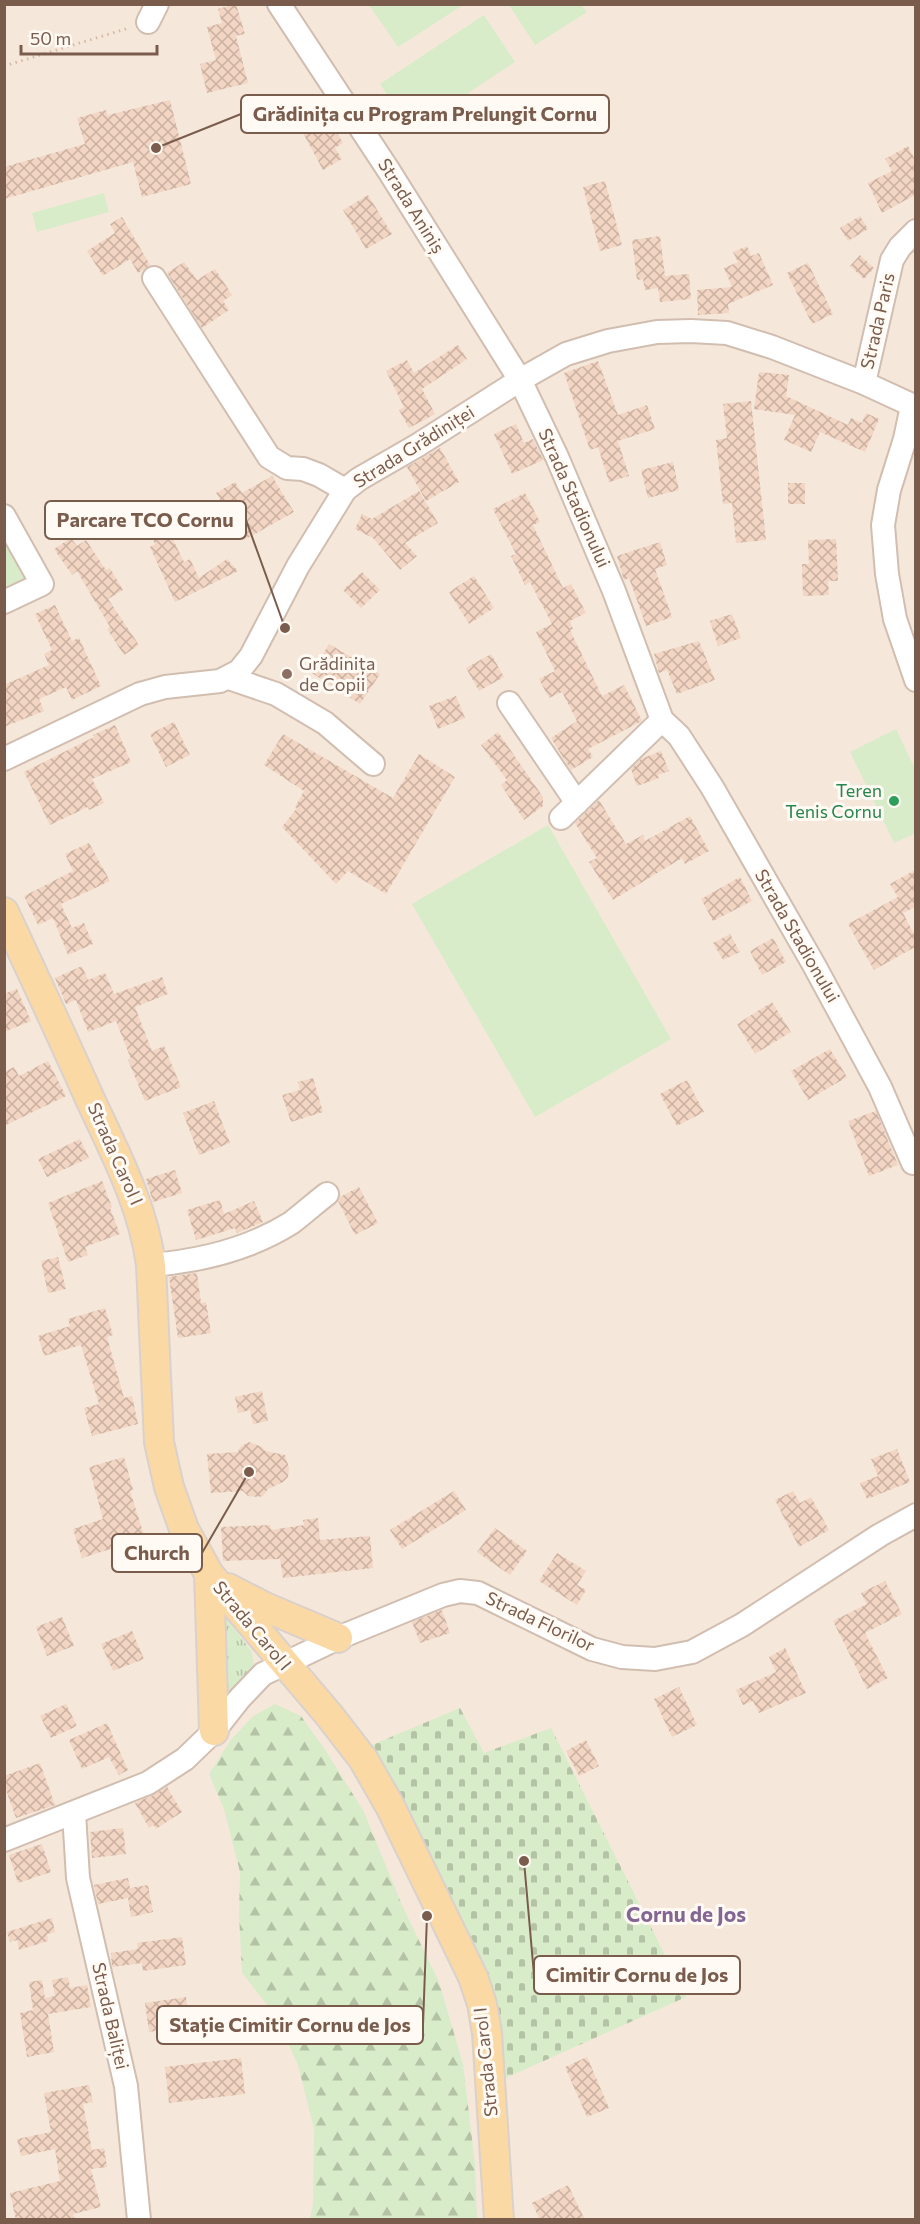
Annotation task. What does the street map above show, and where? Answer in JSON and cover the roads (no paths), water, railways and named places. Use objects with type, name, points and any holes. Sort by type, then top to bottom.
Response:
[{"type":"main road","name":"Strada Carol I","points":[[4,912],[123,1170],[142,1218],[148,1239],[151,1265],[159,1442],[163,1466],[184,1529],[209,1575],[353,1745],[375,1778],[473,1977],[482,2004],[487,2032],[499,2220]]},
{"type":"main road","points":[[209,1575],[236,1593],[265,1608],[338,1638]]},
{"type":"main road","points":[[209,1575],[214,1731]]},
{"type":"street","name":"Strada Aniniș","points":[[279,4],[389,171],[520,380]]},
{"type":"street","name":"Strada Paris","points":[[864,383],[892,260],[900,247],[915,231]]},
{"type":"street","points":[[154,278],[269,457],[287,468],[303,469],[319,475],[345,490]]},
{"type":"street","name":"Strada Grădiniței","points":[[229,678],[239,671],[251,656],[298,566],[345,490],[359,479],[418,445],[520,380],[552,361],[587,346],[657,332],[727,333],[772,346],[864,383],[914,407]]},
{"type":"street","name":"Strada Stadionului","points":[[520,380],[557,457],[615,591],[662,720],[679,736],[712,787],[814,964],[880,1087],[913,1163]]},
{"type":"street","points":[[914,407],[890,490],[883,525],[887,574],[895,619],[915,680]]},
{"type":"street","points":[[4,516],[42,584],[4,602]]},
{"type":"street","points":[[4,759],[140,694],[165,687],[210,683],[229,678],[276,694],[325,723],[373,765]]},
{"type":"street","points":[[509,704],[577,802]]},
{"type":"street","points":[[561,818],[662,720]]},
{"type":"street","points":[[151,1265],[209,1258],[252,1243],[291,1222],[327,1194]]},
{"type":"street","name":"Strada Florilor","points":[[4,1840],[148,1783],[185,1759],[214,1731],[263,1674],[338,1638],[443,1595],[460,1592],[478,1593],[592,1649],[622,1657],[655,1659],[692,1652],[742,1625],[880,1535],[915,1515]]},
{"type":"street","name":"Strada Baliței","points":[[74,1813],[78,1878],[126,2086],[140,2220]]},
{"type":"place","name":"Grădinița cu Program Prelungit Cornu","points":[[156,148]]},
{"type":"place","name":"Parcare TCO Cornu","points":[[285,628]]},
{"type":"place","name":"Grădinița de Copii","points":[[287,674]]},
{"type":"place","name":"Teren Tenis Cornu","points":[[894,801]]},
{"type":"place","name":"Church","points":[[249,1472]]},
{"type":"place","name":"Cimitir Cornu de Jos","points":[[524,1861]]},
{"type":"place","name":"Stație Cimitir Cornu de Jos","points":[[427,1916]]},
{"type":"district","name":"Cornu de Jos","points":[[686,1915]]}]
